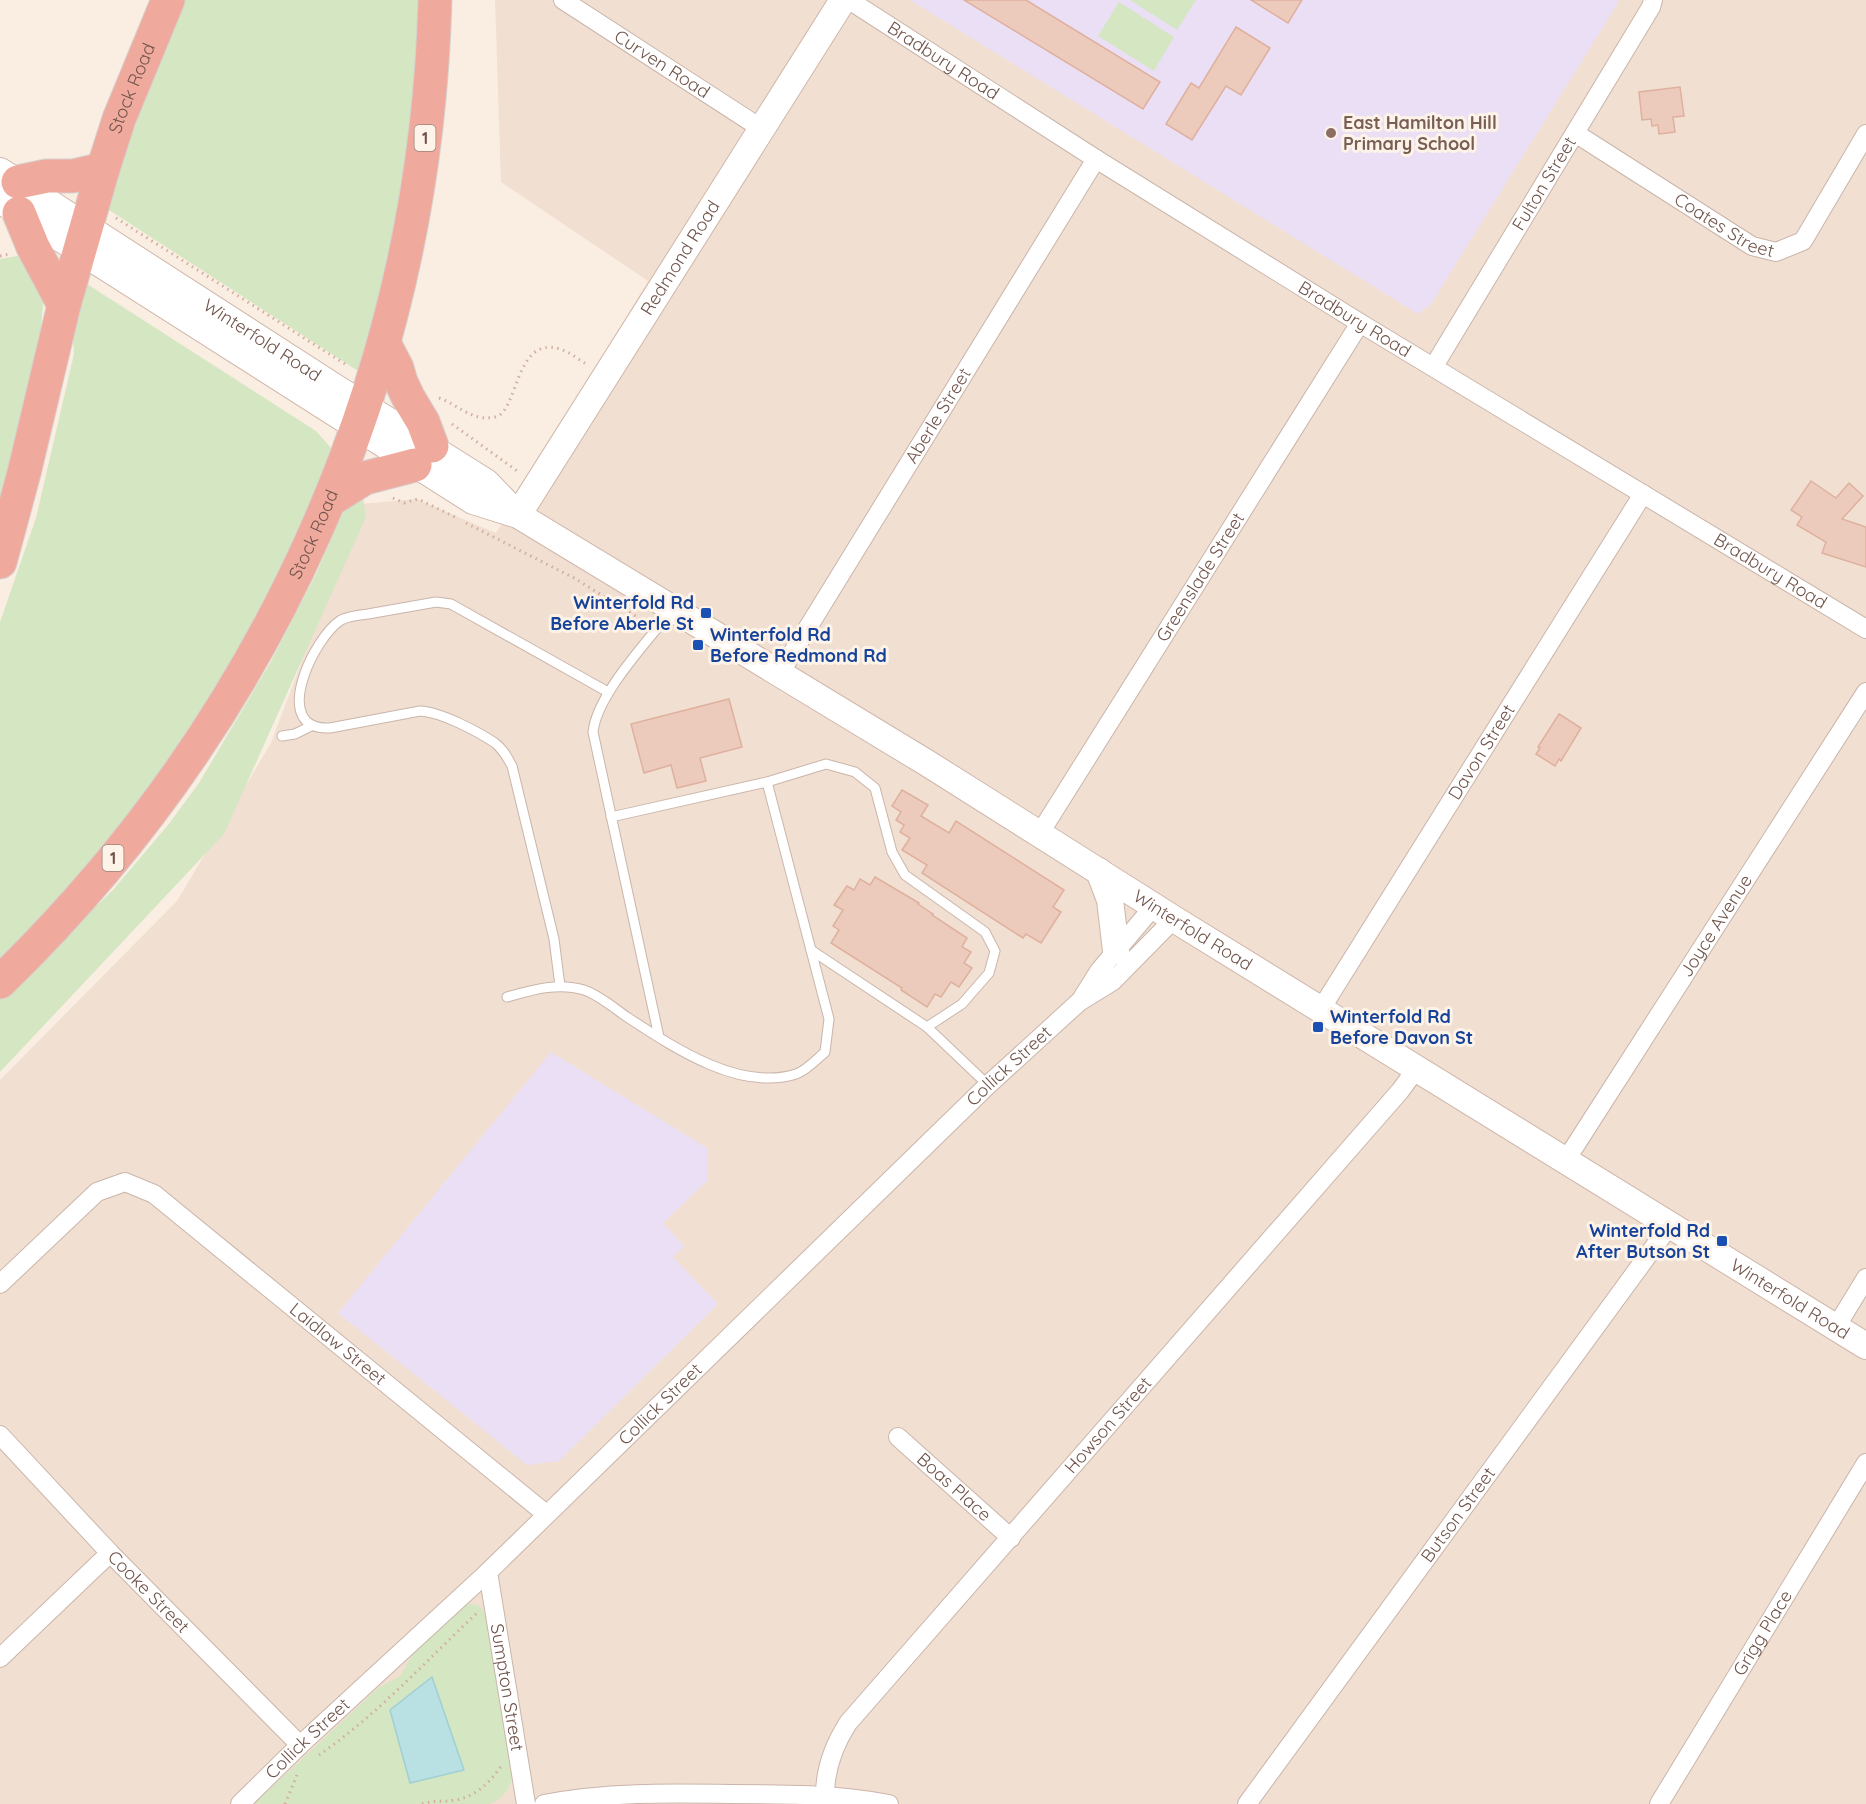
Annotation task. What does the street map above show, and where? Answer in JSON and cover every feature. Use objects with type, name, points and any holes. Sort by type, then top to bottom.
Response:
[{"type":"highway","name":"Stock Road","points":[[0,562],[64,305],[93,231],[103,169],[119,119],[168,0]]},
{"type":"highway","name":"Stock Road","points":[[0,982],[53,928],[104,870],[179,774],[245,672],[296,576],[330,500],[384,343],[402,274],[416,202],[431,73],[435,0]]},
{"type":"highway","points":[[64,305],[33,247],[9,192],[47,176],[73,176],[103,169]]},
{"type":"highway","points":[[330,500],[365,478],[431,444],[423,422],[401,382],[398,368],[384,343]]},
{"type":"main road","name":"Redmond Road","points":[[518,515],[843,0]]},
{"type":"main road","name":"Winterfold Road","points":[[9,192],[93,231],[360,417],[431,444],[473,501],[518,515],[672,610],[780,672],[1040,833],[1164,913],[1866,1346]]},
{"type":"main road","points":[[1099,871],[1110,900],[1116,951]]},
{"type":"street","name":"Curven Road","points":[[562,0],[762,129]]},
{"type":"street","name":"Bradbury Road","points":[[849,0],[1096,159],[1360,323],[1866,629]]},
{"type":"street","name":"Fulton Street","points":[[1434,366],[1652,6],[1653,0]]},
{"type":"street","name":"Coates Street","points":[[1575,133],[1752,246],[1776,252],[1803,241],[1865,138]]},
{"type":"street","name":"Aberle Street","points":[[780,672],[1096,159]]},
{"type":"street","name":"Greenslade Street","points":[[1040,833],[1360,323]]},
{"type":"street","name":"Davon Street","points":[[1321,1009],[1643,494]]},
{"type":"street","name":"Joyce Avenue","points":[[1566,1161],[1866,692]]},
{"type":"street","name":"Collick Street","points":[[1079,1002],[1116,951],[1164,913]]},
{"type":"street","name":"Collick Street","points":[[240,1804],[306,1752],[546,1514],[988,1085],[1079,1002],[1113,981],[1164,913]]},
{"type":"street","name":"Howson Street","points":[[825,1795],[829,1765],[837,1741],[848,1723],[1400,1091],[1417,1068]]},
{"type":"street","name":"Laidlaw Street","points":[[0,1284],[97,1192],[125,1182],[154,1194],[546,1514]]},
{"type":"street","name":"Butson Street","points":[[1247,1804],[1670,1225]]},
{"type":"street","points":[[1836,1328],[1866,1278]]},
{"type":"street","name":"Cooke Street","points":[[0,1435],[110,1553],[306,1752]]},
{"type":"street","name":"Boas Place","points":[[898,1437],[1011,1538]]},
{"type":"street","name":"Grigg Place","points":[[1659,1804],[1866,1463]]},
{"type":"street","points":[[0,1658],[110,1553]]},
{"type":"street","name":"Sumpton Street","points":[[488,1572],[526,1804]]},
{"type":"street","points":[[544,1804],[564,1800],[673,1793],[825,1795],[889,1804]]},
{"type":"lane","points":[[310,726],[301,710],[299,690],[302,677],[321,639],[331,628],[343,618],[436,602],[451,604],[608,692]]},
{"type":"lane","points":[[658,1037],[593,732],[594,720],[608,692],[672,610]]},
{"type":"lane","points":[[282,736],[295,735],[310,726],[330,728],[420,711],[444,716],[495,743],[505,753],[512,766],[555,948],[560,986]]},
{"type":"lane","points":[[611,817],[767,782],[826,764],[855,772],[875,788],[892,852],[905,875],[985,932],[995,951],[989,974],[962,1004],[927,1027]]},
{"type":"lane","points":[[507,997],[560,986],[585,990],[658,1037],[723,1071],[766,1079],[798,1074],[825,1052],[829,1019],[767,782]]},
{"type":"lane","points":[[811,950],[927,1027],[988,1085]]},
{"type":"path","points":[[93,231],[355,371]]},
{"type":"path","points":[[434,398],[440,398],[457,409],[476,416],[499,416],[507,406],[523,367],[535,353],[548,348],[561,349],[605,376]]},
{"type":"path","points":[[431,444],[523,477]]},
{"type":"path","points":[[385,495],[404,503],[418,499],[574,578],[657,630]]},
{"type":"path","points":[[306,1752],[340,1741],[492,1598]]},
{"type":"path","points":[[422,1804],[432,1801],[456,1800],[476,1794],[492,1779],[503,1764],[509,1762]]},
{"type":"path","points":[[285,1804],[300,1771]]},
{"type":"shaded area","points":[[495,0],[1866,0],[1866,1804],[0,1804],[0,1080],[177,901],[271,743],[361,504],[416,499],[496,533],[648,281],[501,182]]},
{"type":"shaded area","name":"East Hamilton Hill Primary School","points":[[910,0],[1618,0],[1618,3],[1431,304],[1418,314]]},
{"type":"shaded area","points":[[551,1052],[707,1148],[708,1180],[663,1223],[684,1246],[673,1257],[718,1304],[559,1461],[527,1465],[338,1313]]},
{"type":"green space","points":[[183,0],[420,0],[417,86],[395,245],[358,371],[109,210],[112,177]]},
{"type":"green space","points":[[1130,0],[1196,0],[1177,30]]},
{"type":"green space","points":[[1119,2],[1174,37],[1154,71],[1098,36]]},
{"type":"green space","points":[[28,254],[44,294],[40,338],[0,514],[0,259]]},
{"type":"green space","points":[[87,284],[316,431],[331,448],[277,589],[146,799],[0,967],[0,622],[36,518],[74,354],[72,324]]},
{"type":"green space","points":[[363,497],[366,517],[224,834],[0,1072],[0,999],[113,890],[168,825],[199,783],[270,663],[316,574],[343,511]]},
{"type":"green space","points":[[466,1604],[478,1605],[487,1615],[513,1775],[508,1789],[499,1799],[490,1804],[254,1804],[378,1688],[400,1676],[417,1647]]},
{"type":"water","points":[[432,1677],[464,1770],[410,1783],[390,1710]]},
{"type":"building","points":[[964,0],[1026,0],[1160,82],[1143,109]]},
{"type":"building","points":[[1251,0],[1302,0],[1288,23]]},
{"type":"building","points":[[1236,27],[1270,48],[1241,95],[1226,86],[1192,140],[1166,124],[1191,83],[1199,88]]},
{"type":"building","points":[[1680,87],[1684,116],[1673,117],[1675,132],[1659,134],[1658,125],[1652,126],[1651,119],[1642,120],[1639,92]]},
{"type":"building","points":[[1811,481],[1836,498],[1849,483],[1863,496],[1842,519],[1866,527],[1866,567],[1822,553],[1826,542],[1797,525],[1802,517],[1791,510]]},
{"type":"building","points":[[729,699],[742,747],[700,758],[706,781],[677,788],[671,765],[644,773],[631,724]]},
{"type":"building","points":[[1559,714],[1581,728],[1561,761],[1559,759],[1555,766],[1536,754]]},
{"type":"building","points":[[902,790],[928,805],[921,816],[949,833],[956,821],[1064,890],[1053,907],[1061,912],[1041,943],[1026,934],[1023,938],[922,873],[927,865],[902,850],[910,838],[900,832],[904,825],[896,820],[901,812],[892,806]]},
{"type":"building","points":[[875,877],[919,903],[932,915],[967,938],[962,947],[971,952],[964,963],[972,968],[959,987],[951,982],[941,997],[935,994],[927,1007],[901,990],[902,988],[831,943],[839,930],[833,926],[843,910],[834,905],[847,886],[854,890],[860,879],[870,885]]},
{"type":"place","name":"East Hamilton Hill Primary School","points":[[1331,133]]},
{"type":"place","name":"Winterfold Rd Before Aberle St","points":[[706,613]]},
{"type":"place","name":"Winterfold Rd Before Redmond Rd","points":[[698,645]]},
{"type":"place","name":"Winterfold Rd Before Davon St","points":[[1318,1027]]},
{"type":"place","name":"Winterfold Rd After Butson St","points":[[1722,1241]]}]
